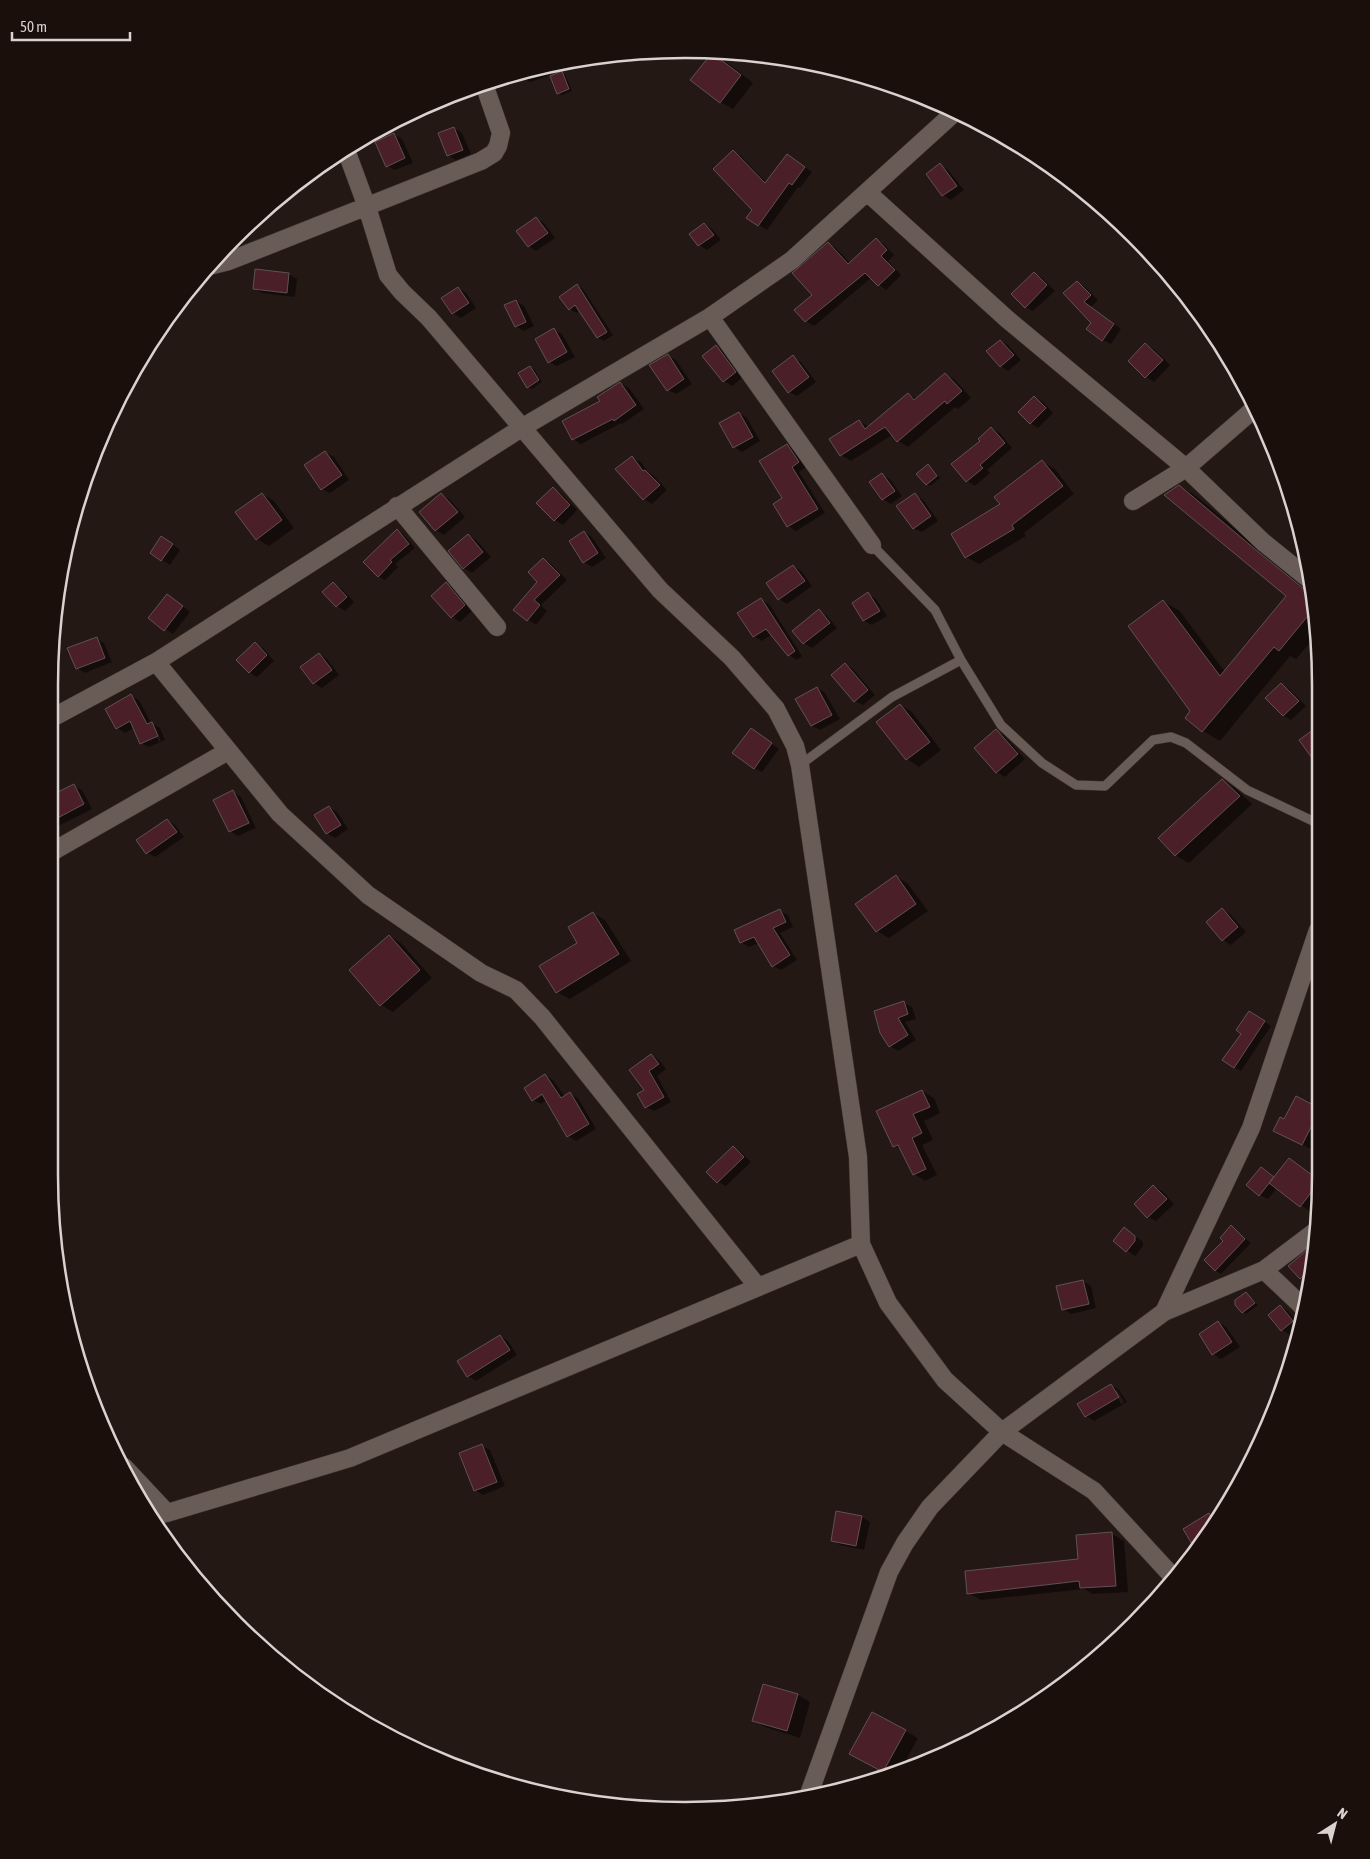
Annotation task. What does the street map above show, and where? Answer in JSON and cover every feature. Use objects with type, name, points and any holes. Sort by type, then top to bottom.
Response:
[{"type":"street","points":[[229,254],[367,207],[481,161],[494,153],[501,133],[486,90]]},
{"type":"street","points":[[58,715],[156,662],[523,427],[710,317],[792,260],[950,116]]},
{"type":"street","points":[[348,156],[367,207],[388,276],[430,318],[660,590],[732,658],[776,709],[795,746],[800,765],[858,1157],[860,1244],[888,1304],[945,1380],[1002,1432],[1094,1491],[1169,1573]]},
{"type":"street","points":[[867,192],[1007,319],[1186,468],[1263,542],[1302,573]]},
{"type":"street","points":[[710,317],[872,545]]},
{"type":"street","points":[[1133,501],[1186,468],[1250,412]]},
{"type":"street","points":[[397,506],[497,627]]},
{"type":"street","points":[[156,662],[280,814],[368,895],[480,973],[516,990],[542,1017],[758,1287]]},
{"type":"street","points":[[58,848],[228,751]]},
{"type":"street","points":[[1164,1312],[1251,1128],[1312,948]]},
{"type":"street","points":[[810,1788],[890,1572],[906,1543],[930,1507],[1002,1432],[1164,1312],[1264,1270],[1309,1236]]},
{"type":"street","points":[[158,1514],[350,1458],[860,1244]]},
{"type":"street","points":[[1264,1270],[1298,1303]]},
{"type":"lane","points":[[872,545],[934,610],[961,660],[1001,725],[1042,763],[1076,785],[1105,786],[1153,740],[1171,737],[1186,743],[1247,790],[1312,821]]},
{"type":"lane","points":[[800,765],[892,696],[961,660]]},
{"type":"building","points":[[707,59],[720,59],[741,75],[720,103],[690,80]]},
{"type":"building","points":[[562,71],[569,89],[557,94],[550,76]]},
{"type":"building","points":[[454,127],[463,150],[447,156],[438,133]]},
{"type":"building","points":[[394,133],[405,158],[386,167],[375,142]]},
{"type":"building","points":[[733,150],[765,183],[787,154],[805,167],[792,185],[789,183],[758,226],[746,218],[752,210],[713,169]]},
{"type":"building","points":[[940,163],[957,186],[942,196],[926,174]]},
{"type":"building","points":[[536,217],[548,233],[528,247],[516,231]]},
{"type":"building","points":[[704,223],[714,235],[698,246],[689,234]]},
{"type":"building","points":[[876,238],[887,250],[881,256],[895,270],[878,286],[865,273],[805,322],[794,310],[812,295],[792,273],[828,242],[848,264]]},
{"type":"building","points":[[255,269],[289,273],[287,293],[253,289]]},
{"type":"building","points":[[1034,272],[1047,285],[1025,308],[1011,294]]},
{"type":"building","points":[[1077,281],[1091,295],[1084,302],[1114,324],[1102,341],[1086,329],[1091,323],[1063,293]]},
{"type":"building","points":[[577,284],[607,332],[597,338],[575,305],[569,310],[559,297]]},
{"type":"building","points":[[458,287],[469,303],[452,314],[441,298]]},
{"type":"building","points":[[516,300],[526,322],[515,327],[504,305]]},
{"type":"building","points":[[554,328],[567,352],[548,363],[535,339]]},
{"type":"building","points":[[1000,340],[1014,355],[1000,367],[986,351]]},
{"type":"building","points":[[1145,343],[1163,360],[1145,378],[1128,361]]},
{"type":"building","points":[[716,345],[736,372],[723,382],[702,356]]},
{"type":"building","points":[[668,354],[684,379],[667,391],[649,365]]},
{"type":"building","points":[[793,355],[809,377],[788,393],[772,371]]},
{"type":"building","points":[[530,366],[539,380],[527,388],[518,373]]},
{"type":"building","points":[[945,373],[962,391],[947,404],[945,401],[897,442],[885,427],[840,456],[829,439],[859,420],[865,429],[908,393],[914,400]]},
{"type":"building","points":[[620,382],[636,405],[614,421],[613,419],[572,440],[562,421],[600,401],[597,397]]},
{"type":"building","points":[[1034,396],[1046,408],[1030,424],[1018,412]]},
{"type":"building","points":[[739,412],[753,437],[733,448],[719,423]]},
{"type":"building","points":[[991,427],[1005,443],[980,465],[983,468],[966,482],[951,464],[980,441],[978,439]]},
{"type":"building","points":[[787,444],[799,462],[792,467],[818,509],[787,527],[773,504],[782,498],[759,461]]},
{"type":"building","points":[[325,451],[342,475],[321,490],[304,465]]},
{"type":"building","points":[[632,456],[643,471],[645,470],[660,485],[643,500],[615,469]]},
{"type":"building","points":[[1042,460],[1063,486],[1012,525],[1014,529],[965,558],[951,534],[1000,504],[994,497]]},
{"type":"building","points":[[928,464],[937,476],[926,485],[916,474]]},
{"type":"building","points":[[882,473],[895,491],[882,500],[869,482]]},
{"type":"building","points":[[1179,485],[1305,589],[1307,603],[1308,615],[1279,651],[1274,647],[1202,732],[1185,718],[1190,711],[1128,626],[1163,600],[1220,676],[1286,596],[1164,495]]},
{"type":"building","points":[[553,487],[570,505],[554,521],[536,503]]},
{"type":"building","points":[[262,493],[282,520],[256,540],[235,512]]},
{"type":"building","points":[[441,493],[458,512],[435,531],[419,512]]},
{"type":"building","points":[[915,493],[931,516],[913,529],[896,506]]},
{"type":"building","points":[[397,529],[409,544],[390,560],[392,562],[378,577],[363,562]]},
{"type":"building","points":[[584,531],[598,553],[583,563],[569,541]]},
{"type":"building","points":[[468,534],[483,552],[463,569],[448,551]]},
{"type":"building","points":[[161,536],[173,544],[161,561],[150,553]]},
{"type":"building","points":[[543,558],[560,575],[534,600],[540,605],[527,621],[513,610],[537,582],[528,572]]},
{"type":"building","points":[[793,565],[805,581],[778,600],[766,583]]},
{"type":"building","points":[[333,582],[347,597],[336,607],[322,592]]},
{"type":"building","points":[[446,582],[465,605],[451,618],[431,596]]},
{"type":"building","points":[[868,592],[880,611],[863,621],[852,603]]},
{"type":"building","points":[[167,594],[183,606],[164,631],[148,618]]},
{"type":"building","points":[[761,598],[795,651],[788,656],[766,629],[753,637],[737,613]]},
{"type":"building","points":[[819,609],[830,623],[803,644],[792,631]]},
{"type":"building","points":[[97,637],[105,658],[76,669],[67,648]]},
{"type":"building","points":[[255,642],[267,655],[249,673],[236,660]]},
{"type":"building","points":[[319,653],[332,670],[313,684],[300,667]]},
{"type":"building","points":[[845,663],[868,690],[854,702],[831,675]]},
{"type":"building","points":[[1281,683],[1299,701],[1283,716],[1265,698]]},
{"type":"building","points":[[817,687],[832,715],[811,726],[795,699]]},
{"type":"building","points":[[131,694],[147,724],[152,722],[158,736],[140,744],[130,721],[116,729],[105,709]]},
{"type":"building","points":[[900,704],[930,742],[906,760],[876,722]]},
{"type":"building","points":[[751,728],[772,743],[754,769],[732,753]]},
{"type":"building","points":[[996,729],[1018,754],[996,773],[974,748]]},
{"type":"building","points":[[1312,731],[1312,758],[1299,740]]},
{"type":"building","points":[[1222,779],[1240,796],[1175,856],[1158,838]]},
{"type":"building","points":[[74,784],[84,804],[58,818],[58,792]]},
{"type":"building","points":[[233,790],[249,823],[229,832],[213,800]]},
{"type":"building","points":[[329,806],[341,825],[326,834],[314,815]]},
{"type":"building","points":[[167,819],[177,832],[146,854],[136,840]]},
{"type":"building","points":[[896,875],[916,904],[876,932],[855,904]]},
{"type":"building","points":[[1222,908],[1238,927],[1222,941],[1206,922]]},
{"type":"building","points":[[780,909],[786,922],[773,928],[790,955],[772,967],[754,937],[740,943],[734,930]]},
{"type":"building","points":[[593,912],[619,954],[556,993],[539,966],[577,943],[568,927]]},
{"type":"building","points":[[389,935],[420,970],[380,1006],[349,970]]},
{"type":"building","points":[[904,1001],[908,1014],[898,1018],[908,1035],[889,1047],[880,1033],[874,1011]]},
{"type":"building","points":[[1249,1011],[1265,1021],[1234,1068],[1222,1060],[1241,1034],[1236,1030]]},
{"type":"building","points":[[651,1054],[659,1064],[649,1071],[664,1097],[645,1108],[637,1094],[644,1090],[629,1070]]},
{"type":"building","points":[[545,1074],[561,1098],[570,1092],[589,1124],[567,1137],[542,1094],[532,1101],[524,1088]]},
{"type":"building","points":[[922,1090],[930,1107],[913,1114],[922,1133],[912,1138],[926,1169],[913,1175],[898,1145],[893,1147],[876,1111]]},
{"type":"building","points":[[1296,1096],[1312,1104],[1312,1125],[1302,1145],[1273,1131],[1280,1117],[1284,1119]]},
{"type":"building","points":[[733,1146],[744,1157],[717,1183],[706,1172]]},
{"type":"building","points":[[1289,1158],[1312,1175],[1312,1192],[1300,1207],[1269,1183]]},
{"type":"building","points":[[1261,1167],[1274,1177],[1259,1196],[1246,1185]]},
{"type":"building","points":[[1153,1185],[1167,1199],[1147,1218],[1134,1204]]},
{"type":"building","points":[[1231,1225],[1245,1239],[1215,1271],[1204,1260],[1223,1241],[1220,1238]]},
{"type":"building","points":[[1124,1227],[1135,1236],[1135,1241],[1126,1252],[1113,1241]]},
{"type":"building","points":[[1306,1251],[1307,1252],[1304,1276],[1300,1279],[1288,1266]]},
{"type":"building","points":[[1083,1280],[1089,1304],[1062,1310],[1056,1286]]},
{"type":"building","points":[[1246,1292],[1255,1303],[1242,1313],[1235,1305],[1235,1300]]},
{"type":"building","points":[[1280,1305],[1293,1321],[1281,1331],[1268,1315]]},
{"type":"building","points":[[1218,1321],[1232,1342],[1212,1355],[1199,1334]]},
{"type":"building","points":[[500,1335],[510,1350],[467,1377],[457,1361]]},
{"type":"building","points":[[1111,1384],[1119,1397],[1085,1417],[1077,1404]]},
{"type":"building","points":[[482,1444],[497,1482],[474,1491],[459,1453]]},
{"type":"building","points":[[836,1511],[862,1516],[856,1546],[831,1541]]},
{"type":"building","points":[[1209,1513],[1211,1516],[1192,1544],[1183,1529]]},
{"type":"building","points":[[1112,1532],[1116,1586],[1080,1588],[1079,1581],[967,1594],[965,1571],[1078,1559],[1076,1535]]},
{"type":"building","points":[[763,1684],[798,1694],[787,1731],[752,1721]]},
{"type":"building","points":[[872,1712],[906,1730],[885,1769],[880,1770],[849,1754]]}]
